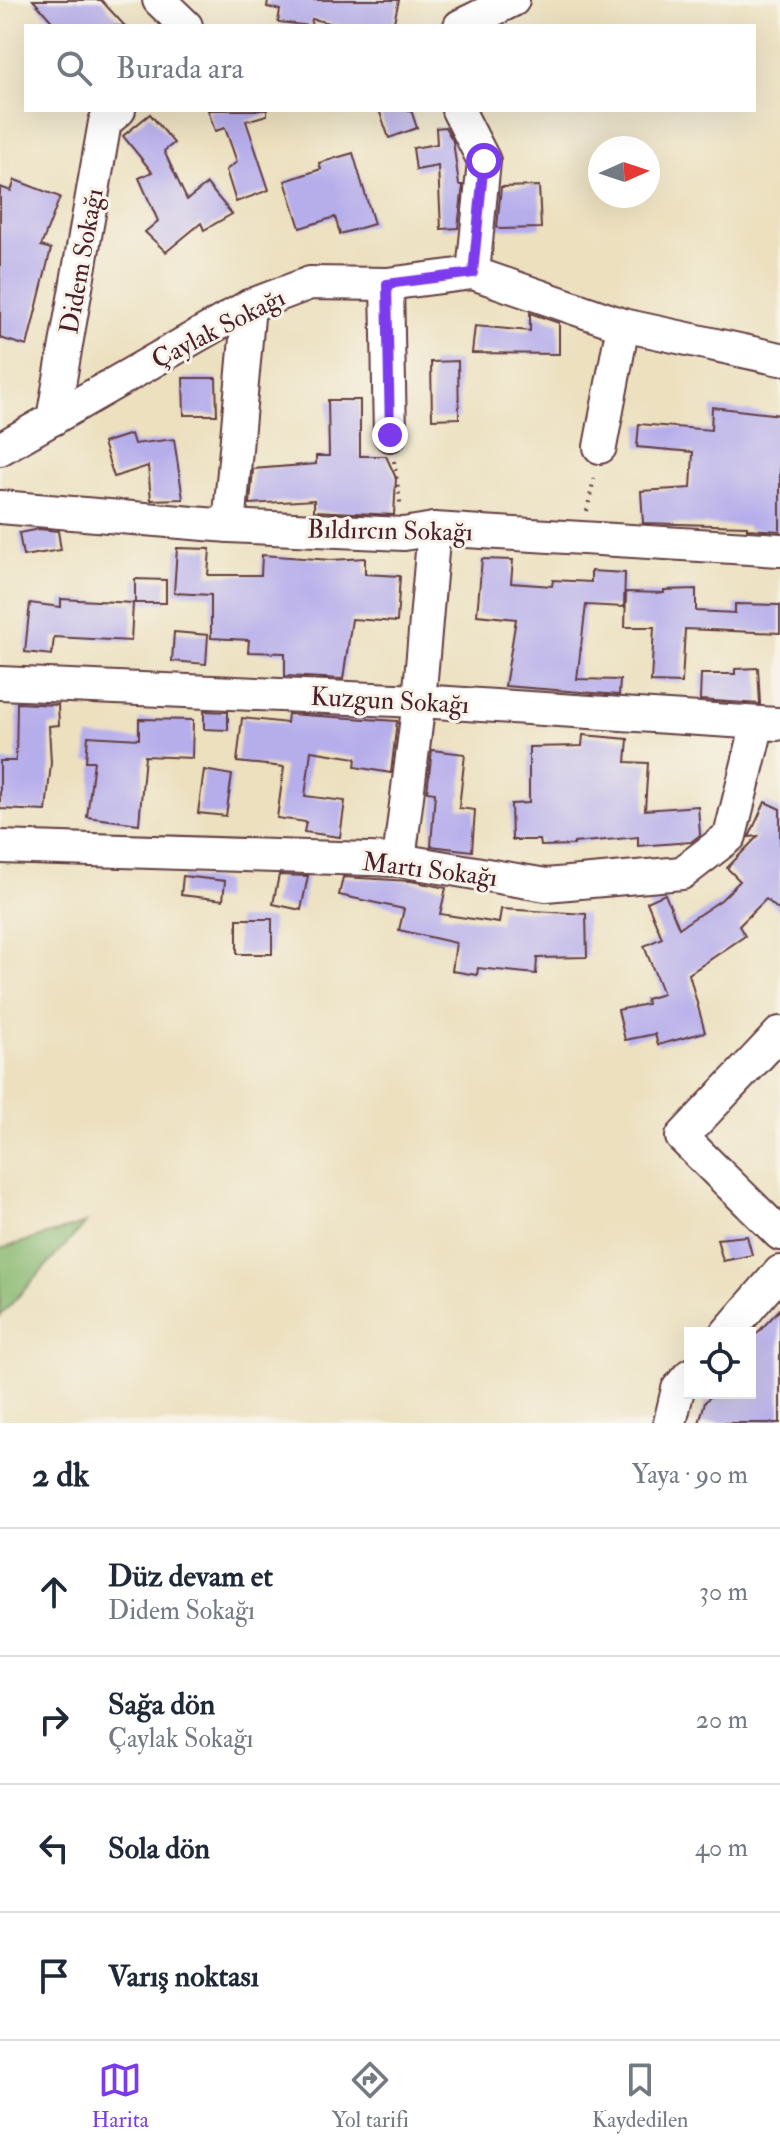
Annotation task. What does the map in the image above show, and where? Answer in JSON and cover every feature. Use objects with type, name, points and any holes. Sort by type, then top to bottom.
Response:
[{"type":"street","points":[[159,0],[184,24]]},
{"type":"street","points":[[464,24],[513,0]]},
{"type":"street","name":"Didem Sokağı","points":[[53,419],[105,122],[117,112]]},
{"type":"street","points":[[459,112],[484,161],[473,273]]},
{"type":"street","name":"Çaylak Sokağı","points":[[0,449],[249,306],[310,283],[387,284],[473,273],[623,325],[780,359]]},
{"type":"street","points":[[387,284],[390,435]]},
{"type":"street","points":[[229,526],[249,306]]},
{"type":"street","points":[[600,447],[623,325]]},
{"type":"street","name":"Bıldırcın Sokağı","points":[[0,507],[229,526],[582,536],[780,550]]},
{"type":"street","points":[[399,860],[419,701],[419,532]]},
{"type":"street","name":"Kuzgun Sokağı","points":[[0,683],[419,701],[769,724]]},
{"type":"street","name":"Martı Sokağı","points":[[0,847],[399,860],[546,885],[682,873],[730,836],[769,724]]},
{"type":"street","points":[[780,1033],[682,1137],[780,1234]]},
{"type":"street","points":[[732,1327],[780,1272]]},
{"type":"street","points":[[670,1423],[678,1389],[684,1382]]},
{"type":"path","points":[[390,435],[419,532]]},
{"type":"path","points":[[582,536],[600,447]]},
{"type":"green space","points":[[86,1223],[0,1316],[0,1249]]},
{"type":"building","points":[[33,0],[101,0],[123,24],[54,24]]},
{"type":"building","points":[[268,0],[399,0],[393,24],[333,24],[312,19],[311,24],[278,22],[280,10],[267,7]]},
{"type":"building","points":[[209,112],[267,112],[267,115],[246,121],[269,190],[236,202],[226,170],[237,162],[225,128],[215,131]]},
{"type":"building","points":[[380,112],[412,112],[417,128],[389,138]]},
{"type":"building","points":[[150,114],[174,143],[164,151],[187,200],[207,184],[232,214],[204,230],[201,223],[166,252],[145,232],[158,221],[139,178],[152,172],[123,136]]},
{"type":"building","points":[[445,127],[453,141],[459,185],[463,185],[458,228],[441,229],[438,166],[416,170],[413,148],[437,144],[436,128]]},
{"type":"building","points":[[353,153],[374,224],[340,234],[335,217],[300,228],[285,181],[321,169],[319,163]]},
{"type":"building","points":[[15,180],[60,197],[41,246],[51,249],[27,346],[0,338],[0,187],[11,191]]},
{"type":"building","points":[[539,186],[541,228],[497,227],[501,187]]},
{"type":"building","points":[[530,313],[559,323],[559,354],[472,353],[475,326],[530,331]]},
{"type":"building","points":[[458,361],[459,418],[432,419],[431,362]]},
{"type":"building","points":[[183,378],[216,378],[217,415],[184,415]]},
{"type":"building","points":[[328,400],[360,400],[360,456],[386,456],[396,478],[394,515],[314,511],[314,500],[250,504],[253,469],[316,464],[316,456],[329,456]]},
{"type":"building","points":[[712,407],[780,415],[780,531],[747,529],[747,526],[643,523],[641,491],[691,488],[693,452],[637,447],[639,424],[711,430]]},
{"type":"building","points":[[131,434],[134,444],[174,439],[183,499],[151,500],[148,466],[114,477],[103,443]]},
{"type":"building","points":[[39,529],[58,531],[61,550],[23,556],[19,533]]},
{"type":"building","points":[[177,548],[210,549],[208,575],[261,575],[262,555],[331,560],[365,558],[365,574],[400,576],[397,622],[352,619],[343,679],[285,676],[285,653],[248,652],[249,640],[211,638],[211,595],[174,593]]},
{"type":"building","points":[[482,559],[513,560],[511,583],[552,586],[553,580],[591,582],[591,571],[625,573],[624,607],[586,605],[577,679],[620,680],[619,695],[505,686],[516,619],[477,615]]},
{"type":"building","points":[[135,579],[166,580],[166,603],[135,603]]},
{"type":"building","points":[[696,589],[696,611],[735,613],[735,604],[780,605],[780,633],[685,629],[682,683],[651,682],[654,627],[625,627],[626,592],[664,593],[664,590]]},
{"type":"building","points":[[61,599],[133,603],[131,641],[54,637],[52,655],[25,652],[30,603],[61,607]]},
{"type":"building","points":[[174,632],[208,635],[206,664],[172,661]]},
{"type":"building","points":[[758,668],[760,704],[700,700],[701,674],[735,674],[735,669]]},
{"type":"building","points":[[17,703],[58,705],[59,725],[49,726],[51,763],[46,811],[0,809],[0,761],[16,761]]},
{"type":"building","points":[[204,711],[228,712],[228,730],[204,729]]},
{"type":"building","points":[[288,714],[397,721],[391,773],[355,767],[356,758],[311,751],[305,796],[345,801],[340,837],[304,832],[306,822],[277,818],[284,767],[237,762],[242,718],[287,723]]},
{"type":"building","points":[[139,719],[193,720],[192,758],[145,756],[139,824],[87,817],[94,761],[86,761],[88,736],[139,739]]},
{"type":"building","points":[[583,735],[628,739],[626,762],[648,763],[645,810],[698,806],[700,835],[691,842],[638,846],[638,837],[541,846],[540,840],[512,840],[511,804],[529,803],[529,747],[582,746]]},
{"type":"building","points":[[432,750],[465,754],[459,808],[475,810],[472,851],[431,846],[435,793],[427,792]]},
{"type":"building","points":[[204,770],[232,775],[226,816],[198,813]]},
{"type":"building","points":[[765,802],[780,809],[780,911],[766,899],[739,926],[745,936],[689,974],[705,1032],[658,1045],[655,1034],[625,1040],[618,1010],[647,1004],[646,999],[663,994],[644,946],[662,938],[647,902],[665,894],[679,928],[721,900],[740,881],[727,868],[758,836],[749,837]]},
{"type":"building","points":[[279,875],[308,876],[301,910],[273,904]]},
{"type":"building","points":[[183,876],[225,881],[223,900],[181,895]]},
{"type":"building","points":[[343,877],[411,881],[446,888],[440,914],[499,923],[501,909],[586,914],[587,957],[537,958],[536,974],[478,968],[477,975],[452,971],[456,943],[399,930],[404,909],[339,895]]},
{"type":"building","points":[[237,919],[272,919],[272,954],[237,954]]},
{"type":"building","points":[[747,1236],[752,1255],[723,1261],[717,1239]]},
{"type":"building","points":[[780,1309],[780,1423],[699,1423],[708,1399],[756,1399],[756,1335]]},
{"type":"route","points":[[390,435],[387,284],[473,273],[484,161]]}]
